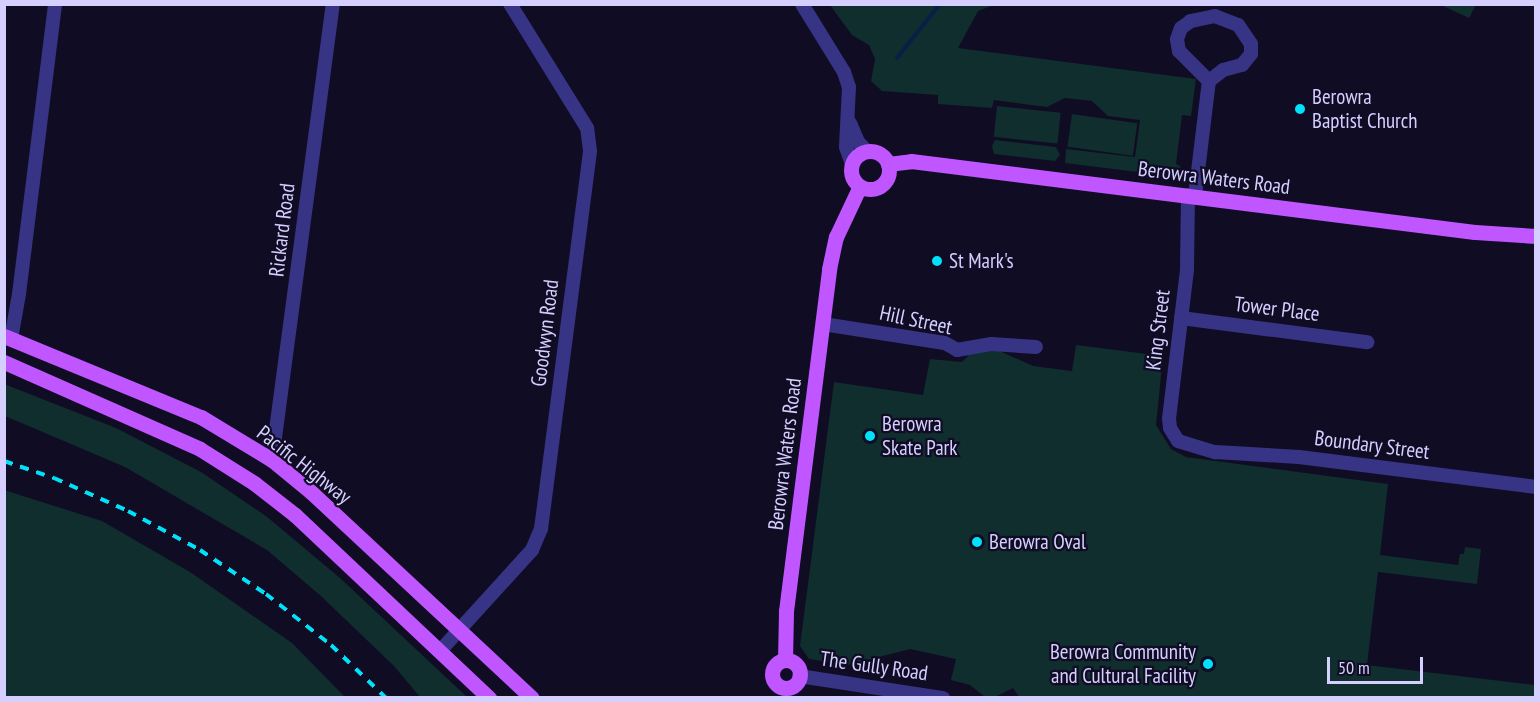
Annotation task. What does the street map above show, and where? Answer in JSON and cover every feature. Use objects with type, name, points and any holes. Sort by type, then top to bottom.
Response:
[{"type":"main road","points":[[867,151],[880,154],[888,164],[888,176],[882,185],[871,189],[860,186],[851,174],[852,164],[857,156],[867,151]]},
{"type":"main road","name":"Berowra Waters Road","points":[[888,164],[912,161],[1475,232],[1536,236]]},
{"type":"main road","name":"Berowra Waters Road","points":[[785,660],[786,611],[836,237],[860,186]]},
{"type":"main road","name":"Pacific Highway","points":[[8,338],[201,417],[272,460],[311,492],[532,698]]},
{"type":"main road","points":[[4,362],[200,449],[254,483],[295,515],[489,698]]},
{"type":"main road","points":[[785,660],[796,665],[800,676],[791,687],[781,692],[773,679],[773,671],[777,663],[785,660]]},
{"type":"street","points":[[8,338],[19,294],[55,4]]},
{"type":"street","name":"Rickard Road","points":[[272,460],[333,4]]},
{"type":"street","name":"Goodwyn Road","points":[[440,651],[532,550],[541,529],[590,151],[587,128],[510,4]]},
{"type":"street","points":[[802,4],[844,72],[849,87],[846,147],[852,164]]},
{"type":"street","points":[[1215,16],[1238,26],[1251,44],[1251,54],[1242,65],[1223,70],[1209,81],[1179,51],[1177,39],[1181,28],[1191,21],[1215,16]]},
{"type":"street","name":"King Street","points":[[1202,450],[1178,441],[1170,428],[1169,410],[1187,270],[1191,195],[1209,81]]},
{"type":"street","points":[[849,121],[858,142],[867,151]]},
{"type":"street","name":"Tower Place","points":[[1181,318],[1367,342]]},
{"type":"street","name":"Hill Street","points":[[823,324],[945,343],[957,350],[991,344],[1036,347]]},
{"type":"street","name":"Boundary Street","points":[[1202,450],[1299,457],[1536,487]]},
{"type":"street","name":"The Gully Road","points":[[800,676],[943,698]]},
{"type":"green space","points":[[830,5],[994,5],[978,11],[958,48],[1196,79],[1191,116],[1182,115],[1176,164],[1180,166],[1182,173],[1178,177],[1065,163],[1066,149],[1135,157],[1140,120],[1108,116],[1092,101],[1065,98],[1047,107],[994,100],[992,108],[938,104],[938,95],[882,91],[871,81],[875,59],[869,45],[852,35]]},
{"type":"green space","points":[[1441,5],[1476,5],[1469,18]]},
{"type":"green space","points":[[997,106],[1061,113],[1057,144],[994,137]]},
{"type":"green space","points":[[1072,114],[1137,123],[1133,156],[1067,147]]},
{"type":"green space","points":[[995,140],[1056,147],[1060,155],[1055,161],[994,154],[992,146]]},
{"type":"green space","points":[[1076,345],[1163,356],[1156,425],[1171,449],[1186,457],[1388,484],[1380,555],[1458,565],[1460,554],[1464,554],[1465,547],[1481,549],[1477,584],[1378,572],[1367,665],[1535,685],[1535,697],[1020,698],[1013,688],[997,696],[985,697],[970,685],[951,680],[956,659],[910,649],[848,665],[809,659],[800,646],[834,382],[923,395],[930,359],[962,362],[973,351],[993,348],[1033,366],[1072,371]]},
{"type":"green space","points":[[4,384],[116,428],[201,472],[266,516],[340,578],[467,697],[420,697],[394,666],[322,597],[267,550],[125,467],[5,416]]},
{"type":"green space","points":[[4,490],[102,521],[190,572],[292,643],[345,697],[5,697]]},
{"type":"waterway","points":[[897,58],[940,4]]},
{"type":"railway","points":[[4,461],[54,478],[128,511],[200,550],[266,594],[331,645],[386,698]]},
{"type":"place","name":"Berowra Baptist Church","points":[[1300,109]]},
{"type":"place","name":"St Mark's","points":[[937,261]]},
{"type":"place","name":"Berowra Skate Park","points":[[870,436]]},
{"type":"place","name":"Berowra Oval","points":[[977,542]]},
{"type":"place","name":"Berowra Community and Cultural Facility","points":[[1208,664]]}]
